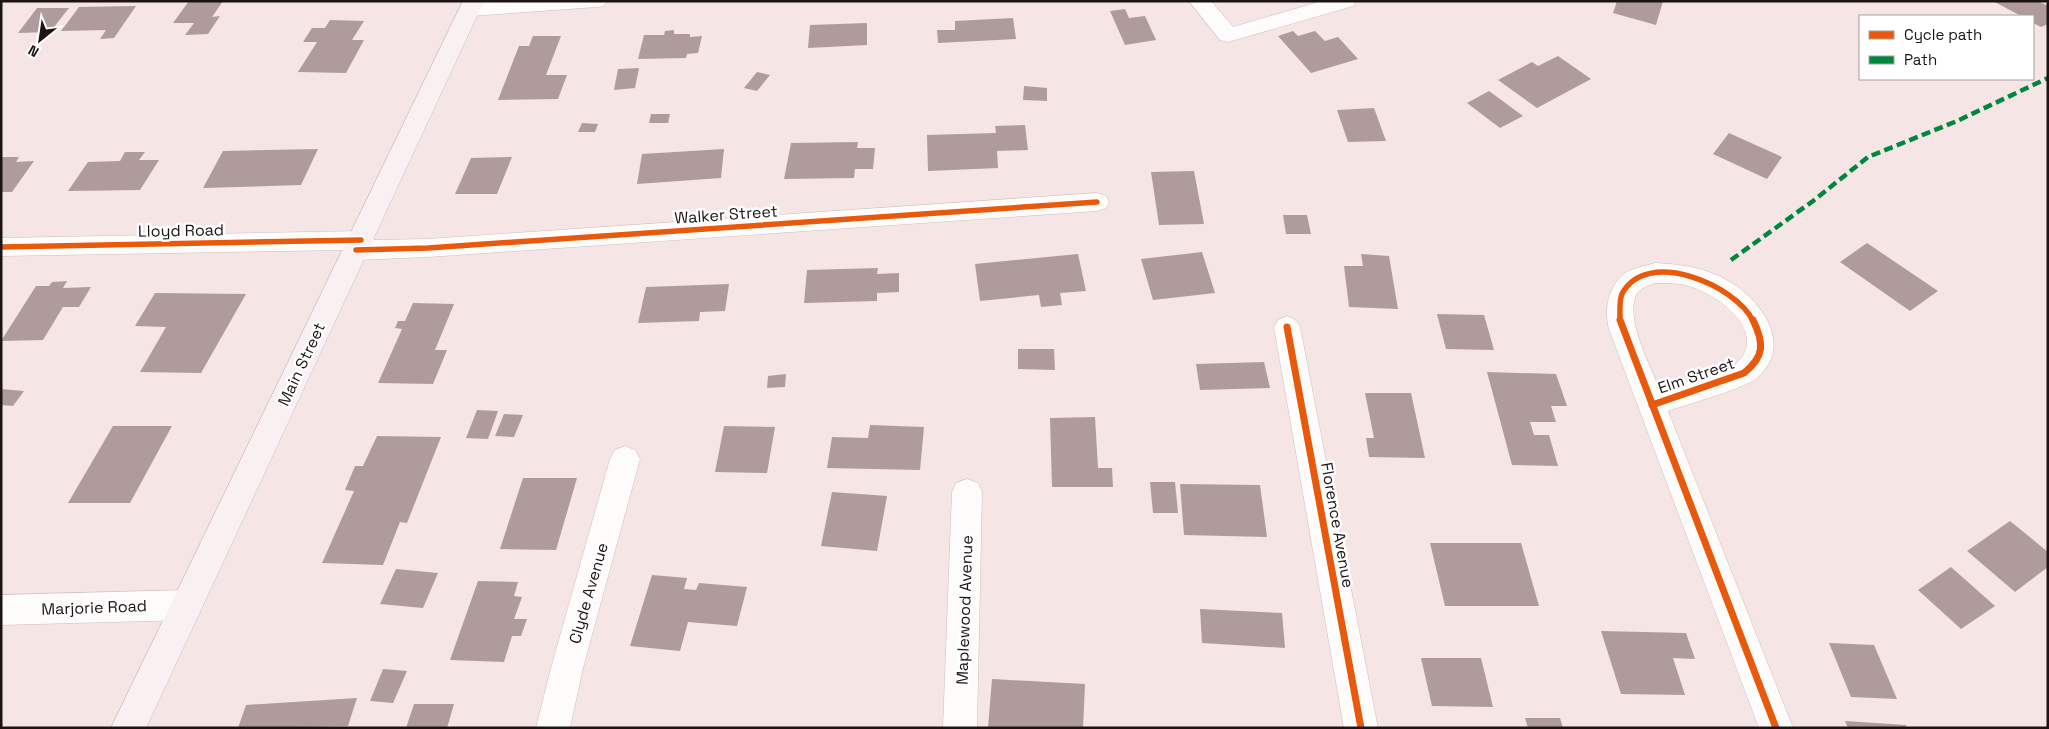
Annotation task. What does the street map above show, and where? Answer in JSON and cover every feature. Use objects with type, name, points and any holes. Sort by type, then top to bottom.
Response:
[{"type":"main road","name":"Main Street","points":[[128,728],[473,5]]},
{"type":"street","points":[[473,5],[597,1]]},
{"type":"street","points":[[1199,1],[1228,35],[1346,1]]},
{"type":"street","name":"Walker Street","points":[[358,245],[458,246],[1097,202]]},
{"type":"street","name":"Lloyd Road","points":[[1,247],[358,245]]},
{"type":"street","name":"Elm Street","points":[[1652,405],[1744,373],[1756,364],[1762,345],[1758,324],[1744,305],[1724,289],[1707,280],[1669,272],[1650,274],[1632,281],[1622,292],[1618,306],[1620,322],[1776,728]]},
{"type":"street","name":"Florence Avenue","points":[[1287,327],[1361,728]]},
{"type":"street","name":"Clyde Avenue","points":[[553,728],[567,668],[625,459]]},
{"type":"street","name":"Maplewood Avenue","points":[[960,728],[968,492]]},
{"type":"street","name":"Marjorie Road","points":[[1,610],[187,605]]},
{"type":"building","points":[[189,1],[223,1],[212,17],[220,16],[208,34],[185,35],[194,23],[173,23]]},
{"type":"building","points":[[1617,1],[1663,1],[1656,25],[1613,13]]},
{"type":"building","points":[[1993,1],[2038,1],[2048,6],[2048,24],[2041,27],[2034,24],[2034,15],[2019,15]]},
{"type":"building","points":[[136,6],[114,38],[100,39],[106,30],[61,31],[79,7]]},
{"type":"building","points":[[37,8],[69,8],[50,32],[18,33]]},
{"type":"building","points":[[1125,9],[1129,18],[1145,16],[1156,40],[1125,45],[1110,11]]},
{"type":"building","points":[[1013,18],[1016,39],[938,43],[937,30],[955,30],[955,21]]},
{"type":"building","points":[[330,20],[364,21],[352,40],[364,40],[346,73],[298,72],[317,42],[303,42],[312,28],[325,28]]},
{"type":"building","points":[[867,23],[867,45],[808,48],[810,25]]},
{"type":"building","points":[[674,30],[674,34],[690,34],[690,37],[702,36],[698,53],[687,54],[686,58],[638,59],[644,35],[664,35],[665,31]]},
{"type":"building","points":[[1293,31],[1298,36],[1315,31],[1325,41],[1338,37],[1358,59],[1311,73],[1278,36]]},
{"type":"building","points":[[533,36],[561,36],[546,75],[567,75],[558,99],[498,100],[519,46],[529,46]]},
{"type":"building","points":[[1558,56],[1591,79],[1537,108],[1498,80],[1532,62],[1538,66]]},
{"type":"building","points":[[639,68],[635,88],[614,90],[618,69]]},
{"type":"building","points":[[757,72],[770,75],[757,91],[744,88]]},
{"type":"building","points":[[1024,86],[1047,88],[1047,101],[1023,100]]},
{"type":"building","points":[[1489,91],[1523,116],[1500,128],[1467,103]]},
{"type":"building","points":[[1374,108],[1386,141],[1348,142],[1337,110]]},
{"type":"building","points":[[651,114],[670,114],[668,123],[649,123]]},
{"type":"building","points":[[582,123],[598,124],[595,132],[578,132]]},
{"type":"building","points":[[1025,125],[1028,150],[997,151],[998,168],[928,171],[927,135],[996,133],[995,126]]},
{"type":"building","points":[[1729,133],[1782,157],[1767,179],[1713,154]]},
{"type":"building","points":[[858,142],[857,148],[875,148],[873,169],[855,169],[854,178],[784,179],[791,143]]},
{"type":"building","points":[[318,149],[301,185],[203,188],[223,151]]},
{"type":"building","points":[[724,149],[721,178],[637,184],[642,154]]},
{"type":"building","points":[[125,152],[145,152],[139,160],[159,160],[140,190],[68,191],[88,162],[120,161]]},
{"type":"building","points":[[1,157],[19,157],[16,162],[34,161],[12,192],[1,192]]},
{"type":"building","points":[[512,157],[497,194],[455,194],[471,158]]},
{"type":"building","points":[[1194,171],[1204,224],[1159,225],[1151,172]]},
{"type":"building","points":[[1283,215],[1307,215],[1311,234],[1286,234]]},
{"type":"building","points":[[1867,243],[1938,291],[1910,311],[1840,262]]},
{"type":"building","points":[[1202,252],[1215,293],[1153,300],[1141,259]]},
{"type":"building","points":[[1078,254],[1086,291],[1060,293],[1062,305],[1041,307],[1039,295],[980,301],[975,264]]},
{"type":"building","points":[[1361,254],[1389,256],[1398,309],[1349,307],[1344,266],[1363,266]]},
{"type":"building","points":[[878,268],[877,274],[899,273],[899,292],[877,293],[877,301],[804,303],[807,270]]},
{"type":"building","points":[[67,281],[63,288],[91,287],[79,307],[63,307],[43,340],[1,341],[36,286],[49,286],[52,282]]},
{"type":"building","points":[[729,284],[725,311],[700,312],[699,321],[638,323],[646,287]]},
{"type":"building","points":[[155,293],[246,294],[201,373],[140,372],[166,327],[135,326]]},
{"type":"building","points":[[413,303],[454,304],[435,350],[447,350],[433,384],[378,383],[402,329],[395,328],[398,321],[405,321]]},
{"type":"building","points":[[1437,314],[1484,315],[1494,350],[1446,349]]},
{"type":"building","points":[[1018,349],[1054,349],[1055,370],[1018,369]]},
{"type":"building","points":[[1264,362],[1270,388],[1200,390],[1196,364]]},
{"type":"building","points":[[1487,372],[1556,374],[1567,406],[1551,406],[1556,422],[1530,422],[1534,435],[1549,435],[1558,466],[1512,465]]},
{"type":"building","points":[[786,374],[785,387],[767,388],[768,376]]},
{"type":"building","points":[[1,389],[24,391],[13,406],[1,405]]},
{"type":"building","points":[[1365,393],[1411,393],[1425,458],[1369,457],[1366,438],[1374,438]]},
{"type":"building","points":[[477,410],[498,411],[488,439],[466,438]]},
{"type":"building","points":[[504,414],[523,415],[514,437],[495,436]]},
{"type":"building","points":[[1095,417],[1098,468],[1112,468],[1113,487],[1052,487],[1050,418]]},
{"type":"building","points":[[870,425],[924,427],[920,470],[827,468],[832,437],[868,438]]},
{"type":"building","points":[[113,426],[172,426],[130,503],[68,503]]},
{"type":"building","points":[[724,426],[775,427],[767,473],[715,472]]},
{"type":"building","points":[[377,436],[441,437],[407,523],[400,522],[383,565],[322,563],[354,491],[345,490],[355,466],[363,466]]},
{"type":"building","points":[[523,478],[577,478],[556,550],[500,549]]},
{"type":"building","points":[[1150,482],[1175,482],[1178,513],[1153,513]]},
{"type":"building","points":[[1180,484],[1260,485],[1267,537],[1184,535]]},
{"type":"building","points":[[832,492],[887,496],[877,551],[821,546]]},
{"type":"building","points":[[2010,521],[2048,552],[2048,567],[2015,592],[1967,551]]},
{"type":"building","points":[[1430,543],[1521,543],[1539,606],[1445,606]]},
{"type":"building","points":[[1951,567],[1995,606],[1961,629],[1918,590]]},
{"type":"building","points":[[396,569],[438,573],[423,608],[380,604]]},
{"type":"building","points":[[652,575],[687,578],[684,589],[696,590],[699,583],[747,587],[737,626],[688,622],[680,651],[630,646]]},
{"type":"building","points":[[478,581],[518,582],[514,596],[522,597],[514,619],[527,619],[521,636],[512,636],[504,662],[450,660]]},
{"type":"building","points":[[1200,609],[1282,613],[1285,648],[1202,643]]},
{"type":"building","points":[[1601,631],[1686,633],[1695,659],[1673,658],[1685,695],[1621,694]]},
{"type":"building","points":[[1829,643],[1874,645],[1897,699],[1851,697]]},
{"type":"building","points":[[1421,658],[1481,658],[1493,707],[1432,706]]},
{"type":"building","points":[[383,669],[407,671],[393,703],[370,701]]},
{"type":"building","points":[[992,679],[1085,684],[1083,728],[988,728]]},
{"type":"building","points":[[357,698],[348,726],[238,728],[246,705]]},
{"type":"building","points":[[414,704],[454,704],[447,728],[406,728]]},
{"type":"building","points":[[1525,718],[1560,718],[1563,728],[1528,728]]},
{"type":"building","points":[[1845,721],[1906,725],[1907,728],[1848,728]]},
{"type":"marked path","points":[[1731,260],[1813,201],[1868,157],[1957,121],[2048,78]]},
{"type":"cycle path","points":[[356,250],[428,248],[1097,202]]},
{"type":"cycle path","points":[[1,247],[361,240]]},
{"type":"cycle path","points":[[1652,405],[1744,373],[1756,361],[1761,347],[1760,335],[1749,312],[1730,294],[1706,281],[1680,274],[1655,273],[1634,280],[1622,295],[1620,319],[1622,329],[1776,728]]},
{"type":"cycle path","points":[[1287,327],[1361,728]]}]
